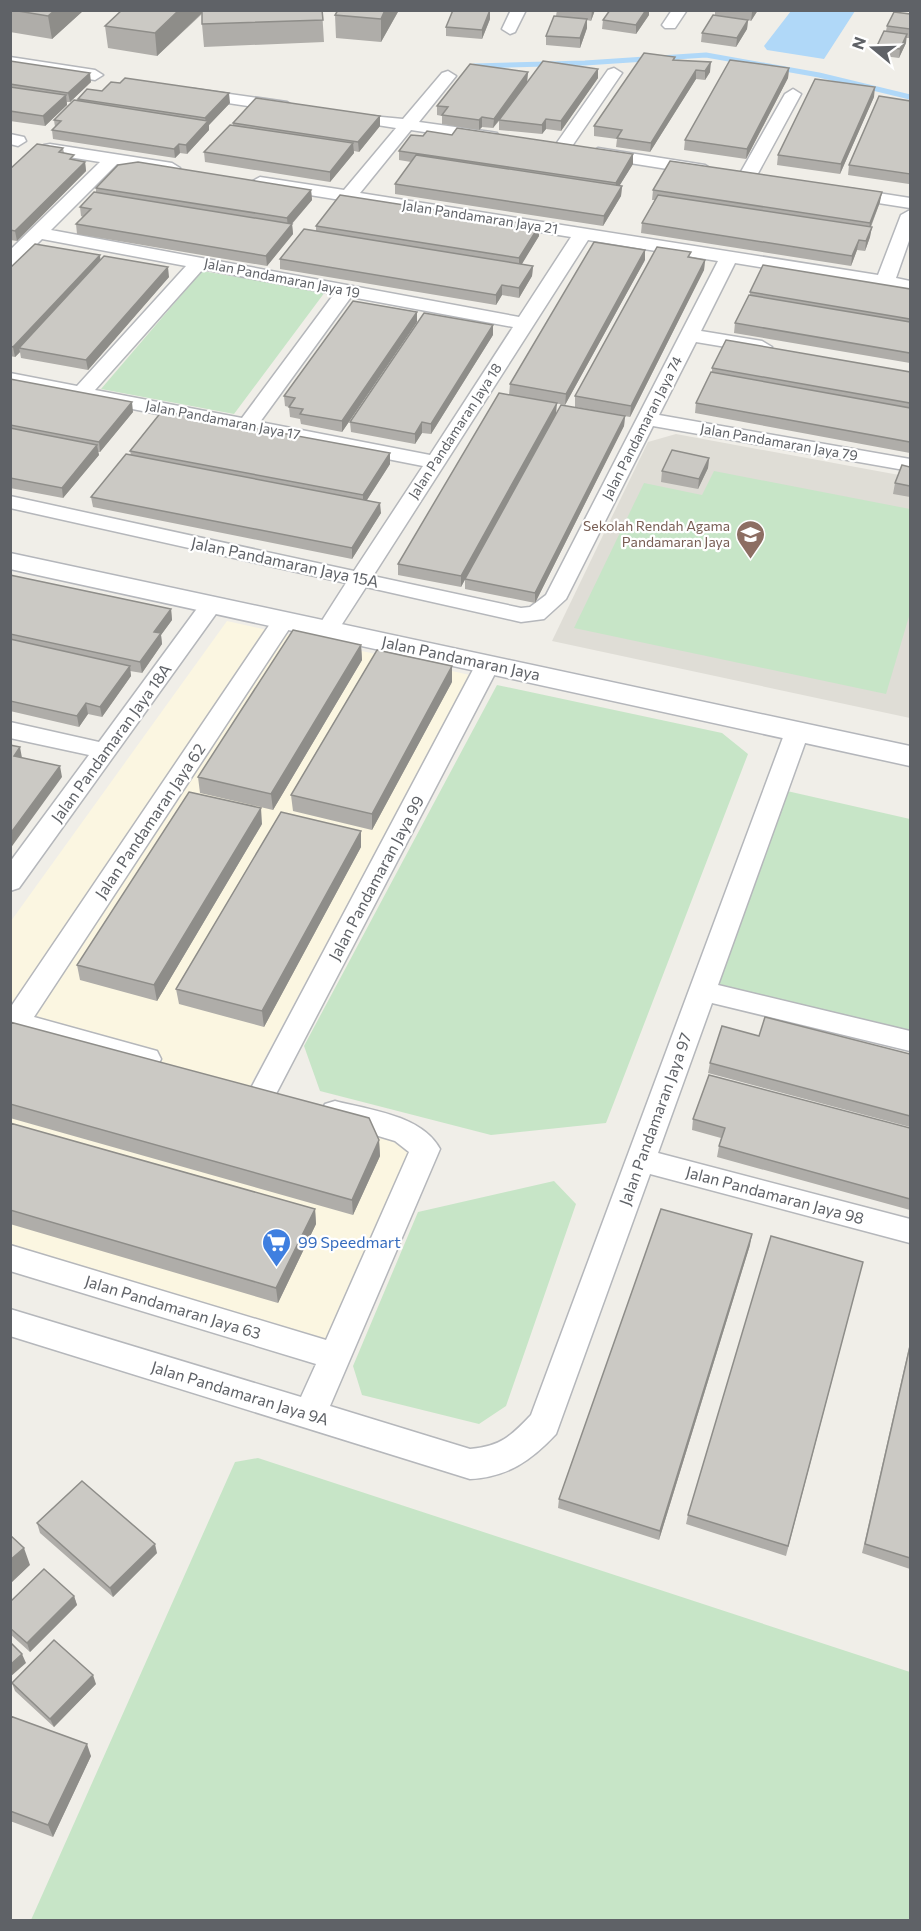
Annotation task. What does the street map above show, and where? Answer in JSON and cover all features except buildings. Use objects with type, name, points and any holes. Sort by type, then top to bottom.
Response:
[{"type":"main road","name":"Jalan Pandamaran Jaya","points":[[10,561],[910,756]]},
{"type":"street","points":[[510,29],[519,10]]},
{"type":"street","points":[[670,26],[680,10]]},
{"type":"street","points":[[10,62],[95,75]]},
{"type":"street","points":[[614,73],[557,147],[742,176],[793,94]]},
{"type":"street","points":[[349,195],[448,76]]},
{"type":"street","points":[[179,92],[305,110]]},
{"type":"street","points":[[327,113],[505,139]]},
{"type":"street","points":[[50,148],[186,171]]},
{"type":"street","points":[[10,261],[113,159]]},
{"type":"street","name":"Jalan Pandamaran Jaya 21","points":[[244,179],[910,286]]},
{"type":"street","points":[[829,190],[910,202]]},
{"type":"street","points":[[885,282],[910,215]]},
{"type":"street","name":"Jalan Pandamaran Jaya 19","points":[[39,233],[525,324]]},
{"type":"street","name":"Jalan Pandamaran Jaya 18","points":[[327,630],[584,233]]},
{"type":"street","name":"Jalan Pandamaran Jaya 74","points":[[555,599],[729,257]]},
{"type":"street","points":[[82,392],[199,262]]},
{"type":"street","points":[[248,424],[345,291]]},
{"type":"street","points":[[690,335],[783,351]]},
{"type":"street","name":"Jalan Pandamaran Jaya 17","points":[[10,379],[436,462]]},
{"type":"street","name":"Jalan Pandamaran Jaya 79","points":[[647,418],[910,465]]},
{"type":"street","name":"Jalan Pandamaran Jaya 15A","points":[[10,502],[521,615],[536,614],[555,599]]},
{"type":"street","name":"Jalan Pandamaran Jaya 18A","points":[[10,882],[212,604]]},
{"type":"street","name":"Jalan Pandamaran Jaya 62","points":[[13,1021],[284,620]]},
{"type":"street","name":"Jalan Pandamaran Jaya 99","points":[[335,1356],[425,1149],[405,1132],[274,1095],[488,664]]},
{"type":"street","points":[[10,729],[105,751]]},
{"type":"street","name":"Jalan Pandamaran Jaya 97","points":[[470,1464],[489,1464],[519,1451],[544,1424],[797,732]]},
{"type":"street","points":[[702,991],[910,1041]]},
{"type":"street","points":[[13,1021],[172,1066]]},
{"type":"street","name":"Jalan Pandamaran Jaya 98","points":[[640,1160],[910,1231]]},
{"type":"street","name":"Jalan Pandamaran Jaya 63","points":[[10,1258],[335,1356]]},
{"type":"street","name":"Jalan Pandamaran Jaya 9A","points":[[10,1322],[470,1464]]},
{"type":"street","points":[[310,1414],[335,1356]]},
{"type":"shaded area","name":"Sekolah Rendah Agama Pandamaran Jaya","points":[[676,434],[910,477],[910,718],[552,641],[648,442]]},
{"type":"shaded area","points":[[227,621],[470,675],[245,1095],[398,1140],[412,1153],[329,1341],[11,1246],[11,921]]},
{"type":"green space","points":[[202,271],[325,292],[234,414],[101,389]]},
{"type":"green space","name":"Sekolah Rendah Agama Pandamaran Jaya","points":[[714,471],[910,509],[910,613],[886,694],[574,628],[644,483],[702,495]]},
{"type":"green space","points":[[497,685],[722,733],[748,754],[606,1123],[491,1135],[320,1091],[304,1046]]},
{"type":"green space","points":[[787,791],[910,819],[910,1036],[717,987]]},
{"type":"green space","points":[[554,1181],[576,1204],[506,1406],[479,1424],[362,1395],[353,1366],[418,1212]]},
{"type":"green space","points":[[258,1458],[910,1672],[910,1920],[31,1920],[235,1462]]},
{"type":"water","points":[[791,11],[855,11],[824,59],[767,50],[764,46]]},
{"type":"waterway","points":[[474,66],[585,63],[706,55],[819,75],[910,97]]},
{"type":"place","name":"Sekolah Rendah Agama Pandamaran Jaya","points":[[751,560]]},
{"type":"place","name":"99 Speedmart","points":[[277,1268]]}]
